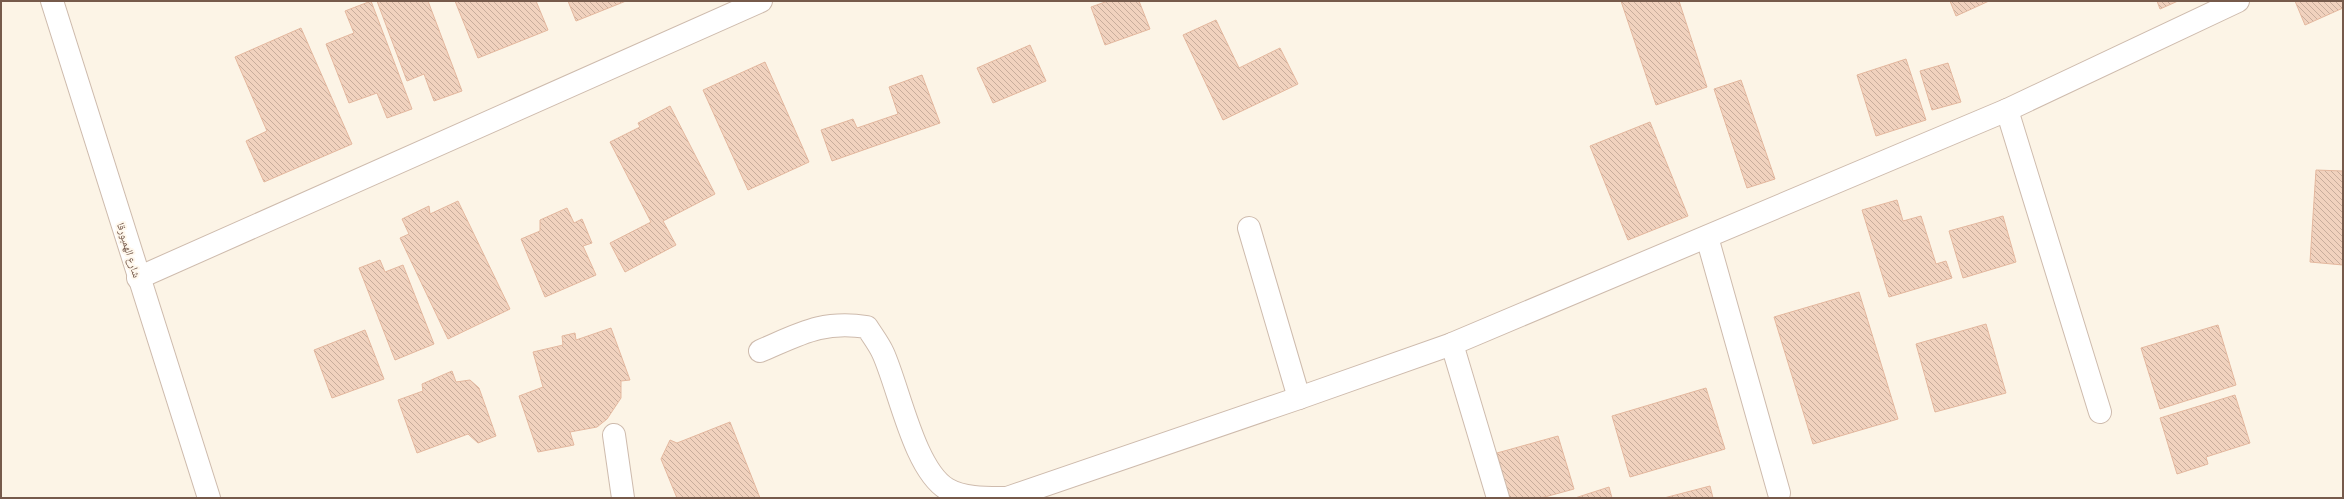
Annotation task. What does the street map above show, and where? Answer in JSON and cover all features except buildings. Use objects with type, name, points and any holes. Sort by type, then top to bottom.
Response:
[{"type":"street","name":"شارع الهمبورقا","points":[[52,1],[138,278],[209,498]]},
{"type":"street","points":[[138,278],[761,1]]},
{"type":"street","points":[[760,351],[830,324],[848,324],[867,327],[883,353],[914,438],[930,471],[947,489],[976,498],[1007,498],[1452,344],[2007,110],[2238,1]]},
{"type":"street","points":[[2007,110],[2100,412]]},
{"type":"street","points":[[1249,228],[1299,398]]},
{"type":"street","points":[[1707,237],[1779,493]]},
{"type":"street","points":[[1452,344],[1498,498]]},
{"type":"street","points":[[614,435],[623,498]]}]
